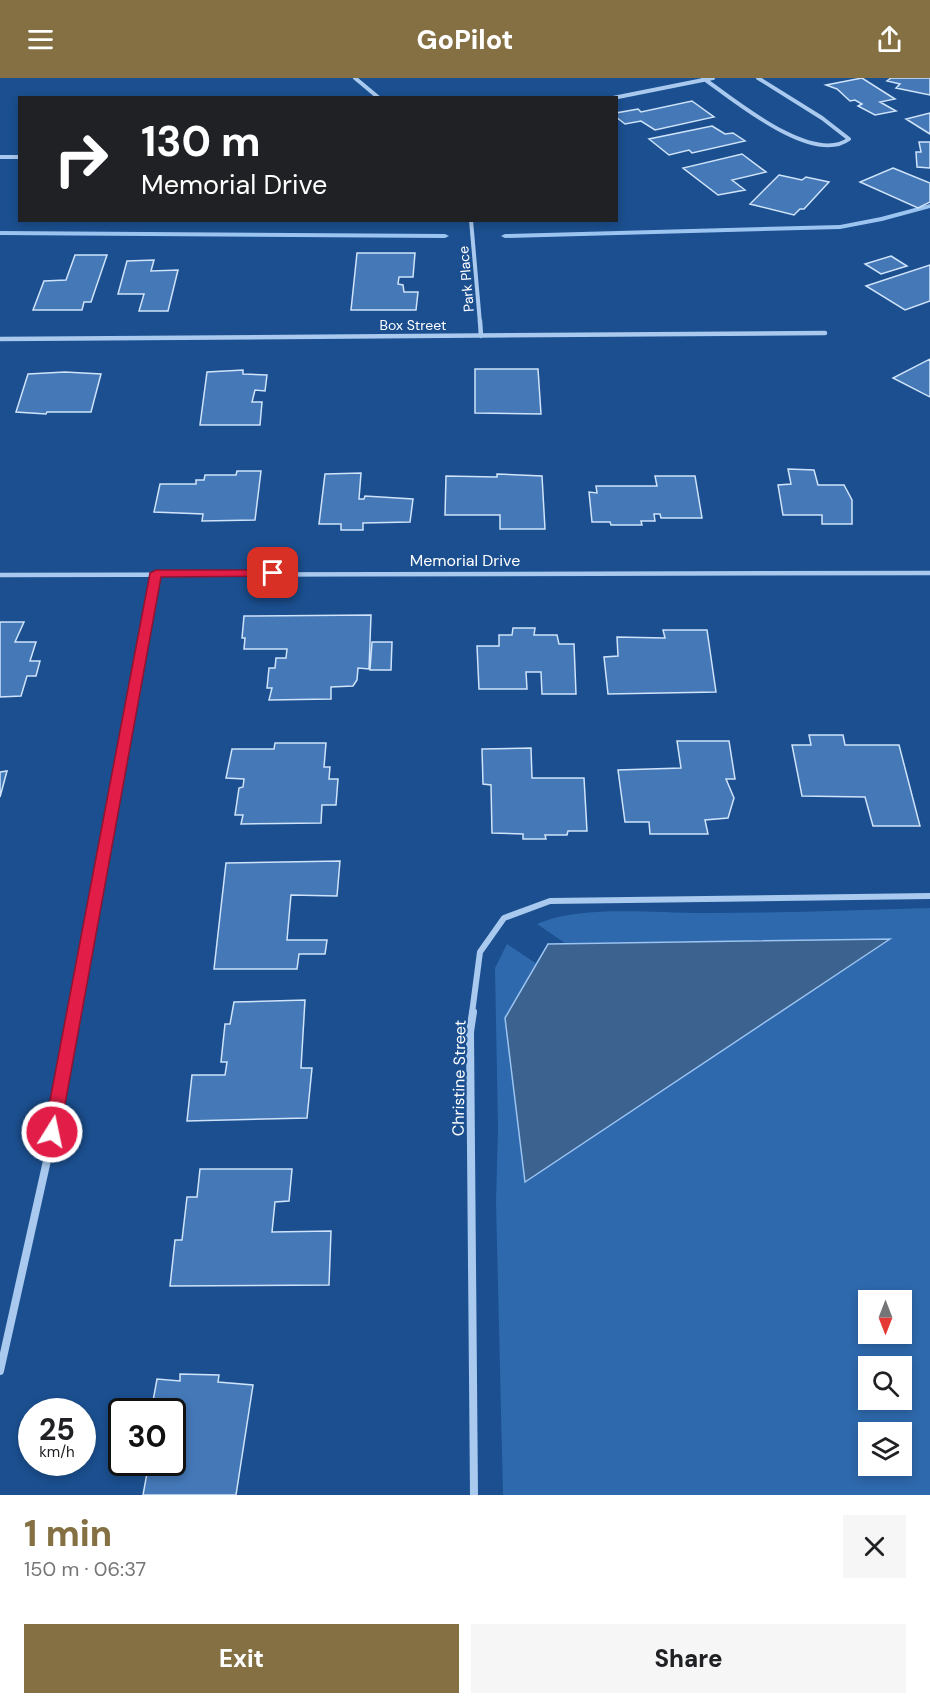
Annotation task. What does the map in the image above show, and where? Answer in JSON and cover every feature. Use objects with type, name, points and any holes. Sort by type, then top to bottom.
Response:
[{"type":"street","points":[[354,78],[376,96]]},
{"type":"street","points":[[618,97],[713,78]]},
{"type":"street","points":[[704,79],[802,141],[823,147],[841,145],[849,139],[822,118],[758,78]]},
{"type":"street","points":[[0,158],[18,158]]},
{"type":"street","name":"Park Place","points":[[471,222],[481,336]]},
{"type":"street","name":"Box Street","points":[[0,339],[825,333]]},
{"type":"street","points":[[0,1371],[48,1156],[156,573]]},
{"type":"street","name":"Memorial Drive","points":[[0,575],[930,573]]},
{"type":"street","name":"Christine Street","points":[[474,1495],[470,1032],[480,952],[504,918],[550,901],[930,896]]},
{"type":"shaded area","points":[[930,908],[930,1495],[503,1495],[496,1202],[498,1128],[495,968],[507,944],[537,964],[505,1018],[888,939],[565,943],[537,924],[576,914],[599,912],[737,913]]},
{"type":"shaded area","points":[[890,939],[525,1182],[505,1018],[548,944]]},
{"type":"building","points":[[862,78],[895,99],[880,102],[896,111],[875,115],[858,106],[862,104],[855,100],[850,101],[837,89],[826,85]]},
{"type":"building","points":[[891,78],[930,78],[930,95],[896,88],[900,84],[887,81]]},
{"type":"building","points":[[692,101],[714,117],[655,130],[641,121],[625,124],[618,119],[618,113],[638,109],[641,112]]},
{"type":"building","points":[[930,113],[930,134],[906,119]]},
{"type":"building","points":[[712,126],[725,134],[733,133],[745,141],[692,153],[689,150],[669,155],[649,139]]},
{"type":"building","points":[[919,142],[930,142],[930,168],[917,167],[916,152],[921,152]]},
{"type":"building","points":[[742,154],[766,172],[732,180],[745,190],[718,195],[683,168]]},
{"type":"building","points":[[893,168],[930,183],[930,202],[918,208],[860,182]]},
{"type":"building","points":[[779,175],[829,182],[804,209],[800,209],[794,215],[750,204]]},
{"type":"building","points":[[357,253],[415,253],[413,277],[399,277],[398,284],[403,285],[404,292],[418,292],[416,310],[351,310]]},
{"type":"building","points":[[75,255],[107,255],[91,302],[84,302],[82,310],[33,310],[44,281],[66,280]]},
{"type":"building","points":[[891,256],[907,266],[881,274],[865,264]]},
{"type":"building","points":[[154,260],[151,271],[178,270],[168,311],[139,311],[144,294],[118,294],[127,261]]},
{"type":"building","points":[[930,265],[930,301],[905,310],[866,286]]},
{"type":"building","points":[[930,359],[930,397],[893,378]]},
{"type":"building","points":[[475,369],[538,369],[541,414],[475,413]]},
{"type":"building","points":[[243,370],[243,374],[267,375],[265,391],[255,390],[252,402],[262,402],[260,425],[200,425],[207,372]]},
{"type":"building","points":[[65,372],[101,374],[91,412],[47,412],[46,414],[16,412],[28,374]]},
{"type":"building","points":[[788,469],[814,470],[818,485],[844,485],[852,500],[852,524],[822,524],[822,515],[783,515],[778,485],[791,484]]},
{"type":"building","points":[[237,471],[261,471],[255,520],[202,521],[203,514],[154,512],[160,484],[196,484],[196,480],[204,480],[205,475],[236,475]]},
{"type":"building","points":[[361,473],[359,499],[364,499],[365,496],[413,499],[410,522],[363,523],[363,530],[341,530],[341,524],[319,524],[325,474]]},
{"type":"building","points":[[497,474],[542,476],[545,529],[500,529],[500,515],[445,515],[446,476],[497,477]]},
{"type":"building","points":[[655,476],[695,476],[702,518],[661,518],[660,514],[654,514],[655,521],[641,521],[642,525],[611,525],[610,522],[592,522],[589,492],[597,493],[596,486],[657,486]]},
{"type":"building","points":[[371,615],[369,669],[358,668],[357,680],[353,686],[331,687],[331,699],[269,700],[272,688],[267,688],[269,668],[275,668],[276,658],[286,658],[287,649],[244,649],[245,638],[242,638],[244,616]]},
{"type":"building","points":[[0,622],[24,622],[15,642],[36,642],[30,661],[40,661],[36,676],[27,676],[21,696],[0,697]]},
{"type":"building","points":[[513,628],[535,628],[534,635],[557,635],[559,644],[574,644],[576,694],[542,694],[541,672],[526,672],[527,689],[479,689],[477,646],[499,646],[499,635],[512,635]]},
{"type":"building","points":[[663,630],[707,630],[716,692],[608,694],[604,657],[618,656],[617,637],[665,638]]},
{"type":"building","points":[[372,642],[392,642],[391,670],[370,670]]},
{"type":"building","points":[[809,735],[843,735],[845,745],[899,745],[920,826],[873,826],[865,797],[802,796],[792,745],[811,745]]},
{"type":"building","points":[[677,741],[729,741],[735,779],[726,779],[734,798],[728,818],[705,820],[708,834],[650,834],[649,822],[625,822],[618,770],[681,768]]},
{"type":"building","points":[[275,743],[326,743],[324,767],[330,767],[329,779],[338,779],[336,805],[322,805],[321,823],[241,824],[243,815],[235,815],[239,788],[243,787],[244,779],[226,778],[232,749],[274,749]]},
{"type":"building","points":[[531,748],[532,778],[584,778],[587,831],[568,831],[567,835],[545,835],[546,839],[523,839],[523,834],[492,833],[491,785],[483,784],[482,749]]},
{"type":"building","points":[[7,771],[0,797],[0,772]]},
{"type":"building","points":[[340,861],[337,896],[291,895],[287,940],[327,940],[325,954],[299,954],[297,969],[214,969],[226,863]]},
{"type":"building","points":[[305,1000],[301,1068],[312,1068],[307,1118],[187,1121],[192,1075],[225,1075],[227,1062],[221,1062],[225,1024],[230,1024],[234,1002]]},
{"type":"building","points":[[200,1169],[292,1169],[289,1201],[275,1202],[272,1232],[331,1231],[329,1285],[170,1286],[175,1240],[182,1240],[187,1197],[197,1197]]},
{"type":"building","points":[[180,1374],[219,1375],[218,1382],[253,1385],[236,1495],[143,1495],[146,1476],[186,1476],[186,1398],[154,1398],[157,1379],[180,1381]]},
{"type":"waterway","points":[[505,236],[840,227],[930,206]]},
{"type":"waterway","points":[[0,233],[445,236]]},
{"type":"route","points":[[52,1132],[132,692],[156,573],[273,573]]}]
